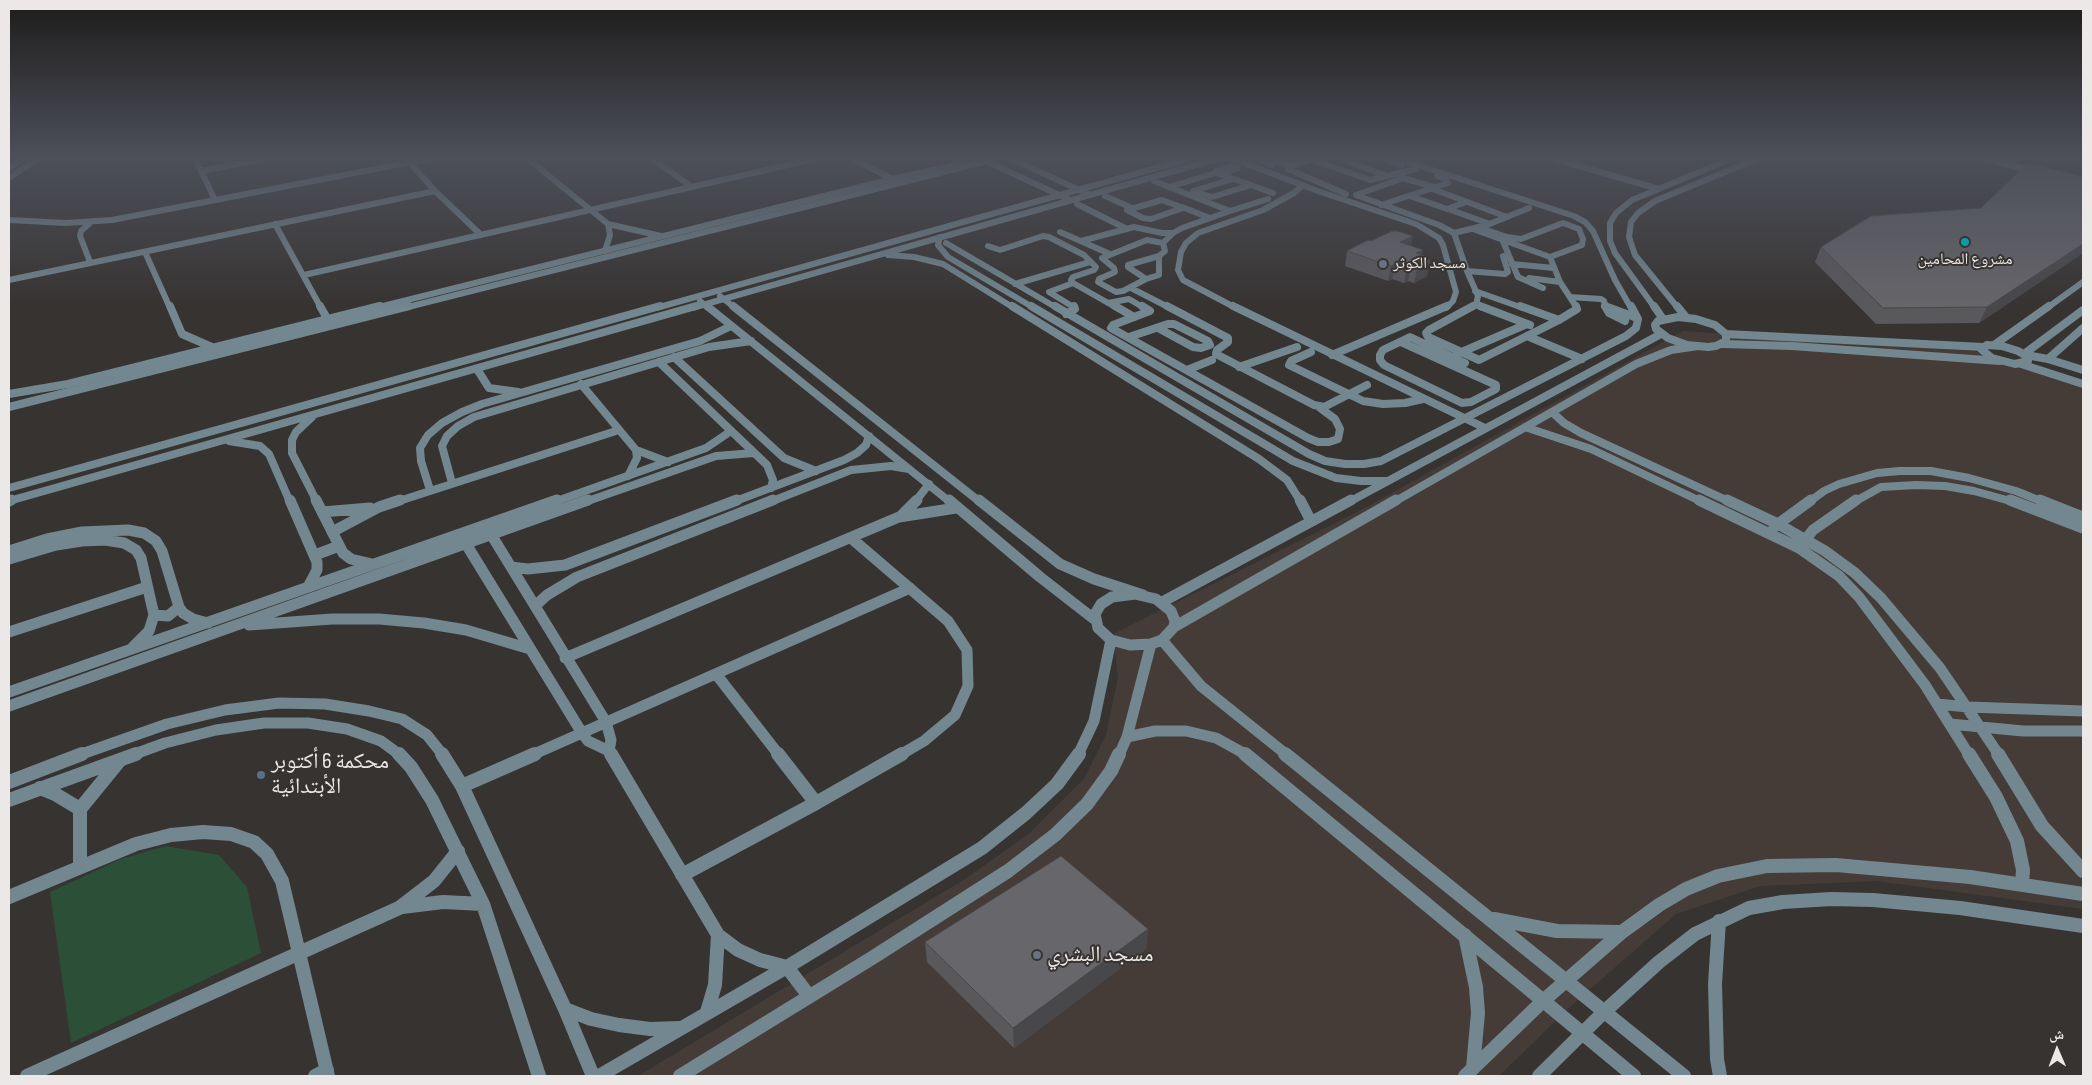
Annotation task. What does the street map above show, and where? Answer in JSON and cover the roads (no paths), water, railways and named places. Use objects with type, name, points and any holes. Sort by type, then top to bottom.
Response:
[{"type":"street","points":[[9,218],[95,218],[156,209]]},
{"type":"street","points":[[9,218],[66,223],[91,222],[122,219],[173,209]]},
{"type":"street","points":[[9,280],[349,209]]},
{"type":"street","points":[[453,209],[481,235]]},
{"type":"street","points":[[304,275],[597,209]]},
{"type":"street","points":[[9,394],[68,384],[776,209]]},
{"type":"street","points":[[9,408],[794,209]]},
{"type":"street","points":[[9,488],[1015,209]]},
{"type":"street","points":[[9,501],[872,256],[942,242],[1052,209]]},
{"type":"street","points":[[1087,209],[1127,229]]},
{"type":"street","points":[[1131,209],[1128,211],[1143,218],[1151,219],[1182,209]]},
{"type":"street","points":[[1186,209],[1210,218]]},
{"type":"street","points":[[1224,209],[1230,211]]},
{"type":"street","points":[[1163,243],[1172,233],[1237,209]]},
{"type":"street","points":[[1265,209],[1198,233],[1186,243],[1181,252],[1178,270],[1183,280],[1197,289],[1485,428]]},
{"type":"street","points":[[1332,355],[1444,309],[1453,301],[1456,292],[1443,245],[1438,238],[1416,224],[1370,209]]},
{"type":"street","points":[[1392,209],[1439,225],[1454,233],[1489,224],[1527,209]]},
{"type":"street","points":[[1441,209],[1489,224]]},
{"type":"street","points":[[1485,209],[1507,216]]},
{"type":"street","points":[[942,242],[1308,454],[1325,461],[1364,464],[1380,460],[1465,419],[1626,336],[1636,328],[1638,319],[1615,280],[1593,231],[1586,222],[1551,209]]},
{"type":"street","points":[[1619,209],[1612,218],[1609,234],[1616,253],[1663,319]]},
{"type":"street","points":[[1644,209],[1638,213],[1629,226],[1628,237],[1636,254],[1686,318]]},
{"type":"street","points":[[591,210],[608,224],[665,237]]},
{"type":"street","points":[[90,262],[80,236],[82,231],[91,222]]},
{"type":"street","points":[[1563,223],[1579,229],[1583,239],[1582,245],[1550,257],[1476,228],[1514,239],[1521,239],[1563,223]]},
{"type":"street","points":[[274,224],[328,320]]},
{"type":"street","points":[[605,251],[610,235],[608,224]]},
{"type":"street","points":[[1081,242],[1138,227],[1152,231],[1172,233]]},
{"type":"street","points":[[1148,240],[1152,231]]},
{"type":"street","points":[[1060,232],[1110,254]]},
{"type":"street","points":[[1454,233],[1478,301],[1476,305],[1429,330],[1426,334],[1456,354],[1465,363],[1457,367]]},
{"type":"street","points":[[988,246],[1000,250],[1048,236],[1084,255],[1096,269],[1052,294],[1075,308],[1066,314]]},
{"type":"street","points":[[1502,239],[1518,277],[1543,288]]},
{"type":"street","points":[[1115,270],[1102,258],[1148,240],[1163,243]]},
{"type":"street","points":[[942,242],[943,253],[954,260],[1293,461],[1336,478],[1361,481],[1390,480]]},
{"type":"street","points":[[1159,256],[1160,275],[1146,279],[1131,288],[1116,292],[1098,282],[1099,279],[1114,273],[1115,270],[1128,267],[1128,264],[1159,256],[1165,250],[1163,243]]},
{"type":"street","points":[[145,252],[182,334],[214,348]]},
{"type":"street","points":[[872,256],[914,257],[943,264],[1274,468],[1296,492],[1312,521]]},
{"type":"street","points":[[1468,271],[1505,274],[1508,272],[1503,256]]},
{"type":"street","points":[[1401,342],[1496,385],[1496,389],[1471,402],[1462,403],[1384,365],[1380,360],[1380,355],[1383,350],[1401,342],[1410,338],[1456,354],[1472,358],[1486,358],[1559,320],[1576,310],[1576,304],[1560,282],[1550,257]]},
{"type":"street","points":[[943,264],[954,260]]},
{"type":"street","points":[[1015,284],[1090,262]]},
{"type":"street","points":[[1512,264],[1554,268]]},
{"type":"street","points":[[1128,267],[1146,279]]},
{"type":"street","points":[[1061,271],[1108,303],[1134,317]]},
{"type":"street","points":[[1518,277],[1560,282]]},
{"type":"street","points":[[1994,345],[2083,282]]},
{"type":"street","points":[[1108,303],[1129,298],[1150,311],[1110,327],[1308,438],[1318,442],[1330,442],[1338,439],[1340,429],[1335,419],[1319,407],[1216,354],[1217,350],[1228,342],[1228,338],[1131,288]]},
{"type":"street","points":[[1475,291],[1559,320]]},
{"type":"street","points":[[715,292],[1054,560],[1094,580],[1143,594],[1162,602],[1171,611],[1175,621],[1174,627]]},
{"type":"street","points":[[695,297],[1094,619],[1101,632],[1111,640],[1130,645],[1156,642],[1174,627],[1525,427],[1652,356],[1670,350],[1723,344],[1792,346],[2000,361],[2025,358],[2048,359],[2083,370]]},
{"type":"street","points":[[1570,297],[1601,300],[1610,313],[1625,321]]},
{"type":"street","points":[[1576,304],[1606,307],[1622,311],[1638,319]]},
{"type":"street","points":[[1476,305],[1541,329]]},
{"type":"street","points":[[1516,320],[1528,310]]},
{"type":"street","points":[[2025,358],[2083,310]]},
{"type":"street","points":[[1698,346],[1677,342],[1661,334],[1655,325],[1663,319],[1686,318],[1706,322],[1726,334],[1983,347],[1994,345],[2010,348],[2025,358],[2083,384]]},
{"type":"street","points":[[1129,337],[1168,324],[1180,325],[1210,343],[1210,345],[1196,348],[1158,328]]},
{"type":"street","points":[[1456,354],[1527,324]]},
{"type":"street","points":[[430,490],[421,461],[420,448],[428,435],[442,423],[482,404],[700,341],[731,326]]},
{"type":"street","points":[[2048,359],[2082,330]]},
{"type":"street","points":[[1162,602],[1661,334]]},
{"type":"street","points":[[1723,344],[1726,341],[1726,334]]},
{"type":"street","points":[[1528,336],[1582,358]]},
{"type":"street","points":[[452,483],[442,446],[447,436],[458,426],[493,410],[710,346],[751,341]]},
{"type":"street","points":[[1983,347],[1981,349],[1986,355],[2000,361]]},
{"type":"street","points":[[1239,367],[1297,348]]},
{"type":"street","points":[[1311,352],[1291,361],[1289,365],[1363,401],[1383,404],[1405,403],[1423,399]]},
{"type":"street","points":[[674,357],[784,458],[816,471]]},
{"type":"street","points":[[2025,358],[2083,376]]},
{"type":"street","points":[[1187,370],[1212,360]]},
{"type":"street","points":[[659,362],[767,465],[772,472],[771,488]]},
{"type":"street","points":[[477,369],[490,388],[522,392]]},
{"type":"street","points":[[581,384],[636,450],[668,462]]},
{"type":"street","points":[[1319,407],[1324,407],[1367,386]]},
{"type":"street","points":[[482,404],[490,388]]},
{"type":"street","points":[[1552,412],[1564,423],[1581,433],[1778,524],[1803,544],[1854,591],[1925,685],[1996,796],[2011,826],[2021,856],[2022,884]]},
{"type":"street","points":[[316,414],[296,432],[291,447],[343,554],[350,559],[376,564]]},
{"type":"street","points":[[1525,427],[1559,436],[1592,449],[1768,533],[1803,544],[1848,568],[1881,598],[1916,638],[1983,729],[2042,826],[2083,871]]},
{"type":"street","points":[[332,532],[379,507],[619,430]]},
{"type":"street","points":[[9,706],[231,627],[706,448],[731,431]]},
{"type":"street","points":[[512,567],[528,569],[566,565],[816,471],[857,453],[866,444],[869,436]]},
{"type":"street","points":[[223,440],[251,444],[266,450],[314,555],[317,570],[308,587]]},
{"type":"street","points":[[628,476],[637,458],[636,450]]},
{"type":"street","points":[[488,530],[716,456],[754,453]]},
{"type":"street","points":[[767,465],[784,458]]},
{"type":"street","points":[[535,606],[554,590],[577,576],[851,470],[890,466],[909,469]]},
{"type":"street","points":[[1768,533],[1824,491],[1839,484],[1877,473],[1900,471],[1931,471],[1969,478],[2016,491],[2083,517]]},
{"type":"street","points":[[899,517],[917,501],[929,484]]},
{"type":"street","points":[[1803,544],[1813,530],[1859,498],[1881,487],[1945,486],[1974,491],[2012,501],[2083,528]]},
{"type":"street","points":[[322,512],[379,507]]},
{"type":"street","points":[[566,658],[899,517],[956,508]]},
{"type":"street","points":[[684,521],[693,531]]},
{"type":"street","points":[[9,551],[47,539],[82,532],[128,530],[144,533],[156,542],[162,551],[179,607],[188,616],[209,623]]},
{"type":"street","points":[[488,530],[606,722],[611,740],[609,751]]},
{"type":"street","points":[[682,874],[816,803],[924,742],[955,715],[968,686],[967,650],[948,621],[851,538]]},
{"type":"street","points":[[9,692],[376,564],[464,539]]},
{"type":"street","points":[[464,539],[582,733],[588,741],[609,751],[718,936],[738,950],[760,960],[787,967],[809,996]]},
{"type":"street","points":[[9,558],[56,545],[82,541],[105,540],[124,543],[136,550],[142,558],[154,615],[153,624],[149,631],[130,650]]},
{"type":"street","points":[[314,555],[339,546]]},
{"type":"street","points":[[9,632],[147,587]]},
{"type":"street","points":[[462,786],[910,588]]},
{"type":"street","points":[[1094,619],[1097,609],[1112,597],[1127,594],[1143,594]]},
{"type":"street","points":[[154,615],[157,617],[168,616],[179,607]]},
{"type":"street","points":[[231,627],[332,618],[379,619],[424,623],[466,630],[530,649]]},
{"type":"street","points":[[599,1076],[787,967],[982,848],[1026,813],[1057,784],[1080,752],[1094,721],[1111,640]]},
{"type":"street","points":[[680,1076],[1008,871],[1055,835],[1087,804],[1111,771],[1127,738],[1156,642]]},
{"type":"street","points":[[1156,642],[1201,686],[1684,1076]]},
{"type":"street","points":[[716,674],[816,803]]},
{"type":"street","points":[[9,782],[110,743],[168,724],[225,710],[278,703],[325,704],[369,711],[402,719],[427,735],[442,753],[462,786],[565,1010],[593,1076]]},
{"type":"street","points":[[1937,704],[1968,707],[2083,711]]},
{"type":"street","points":[[9,800],[165,743],[216,730],[264,723],[308,723],[347,729],[381,741],[398,753],[411,767],[432,800],[483,904],[539,1076]]},
{"type":"street","points":[[1950,724],[1983,729],[2083,731]]},
{"type":"street","points":[[1127,738],[1155,731],[1186,731],[1216,738],[1243,752],[1634,1076]]},
{"type":"street","points":[[80,867],[80,809],[121,758]]},
{"type":"street","points":[[40,788],[55,794],[80,809]]},
{"type":"street","points":[[9,897],[136,844],[171,835],[202,832],[231,834],[254,842],[267,854],[282,881],[323,1074]]},
{"type":"street","points":[[27,1076],[399,908],[434,881],[458,851]]},
{"type":"street","points":[[1469,1072],[1544,1000],[1622,932],[1659,905],[1686,889],[1718,876],[1767,866],[1836,865],[2022,884],[2083,894]]},
{"type":"street","points":[[1539,1076],[1582,1032],[1659,962],[1695,934],[1749,908],[1783,902],[1831,899],[1873,900],[1960,908],[2083,926]]},
{"type":"street","points":[[399,908],[443,902],[483,904]]},
{"type":"street","points":[[1490,918],[1557,931],[1622,932]]},
{"type":"street","points":[[1719,921],[1715,984],[1717,1059],[1720,1076]]},
{"type":"street","points":[[1465,935],[1474,978],[1478,1013],[1469,1072]]},
{"type":"street","points":[[707,1012],[718,960],[718,936]]},
{"type":"street","points":[[565,1010],[591,1019],[619,1025],[650,1029],[680,1028]]},
{"type":"place","name":"مشروع المحامين","points":[[1965,242]]},
{"type":"place","name":"مسجد الكوثر","points":[[1383,264]]},
{"type":"place","name":"محكمة 6 أكتوبر الأبتدائية","points":[[261,775]]},
{"type":"place","name":"مسجد البشري","points":[[1037,955]]}]
